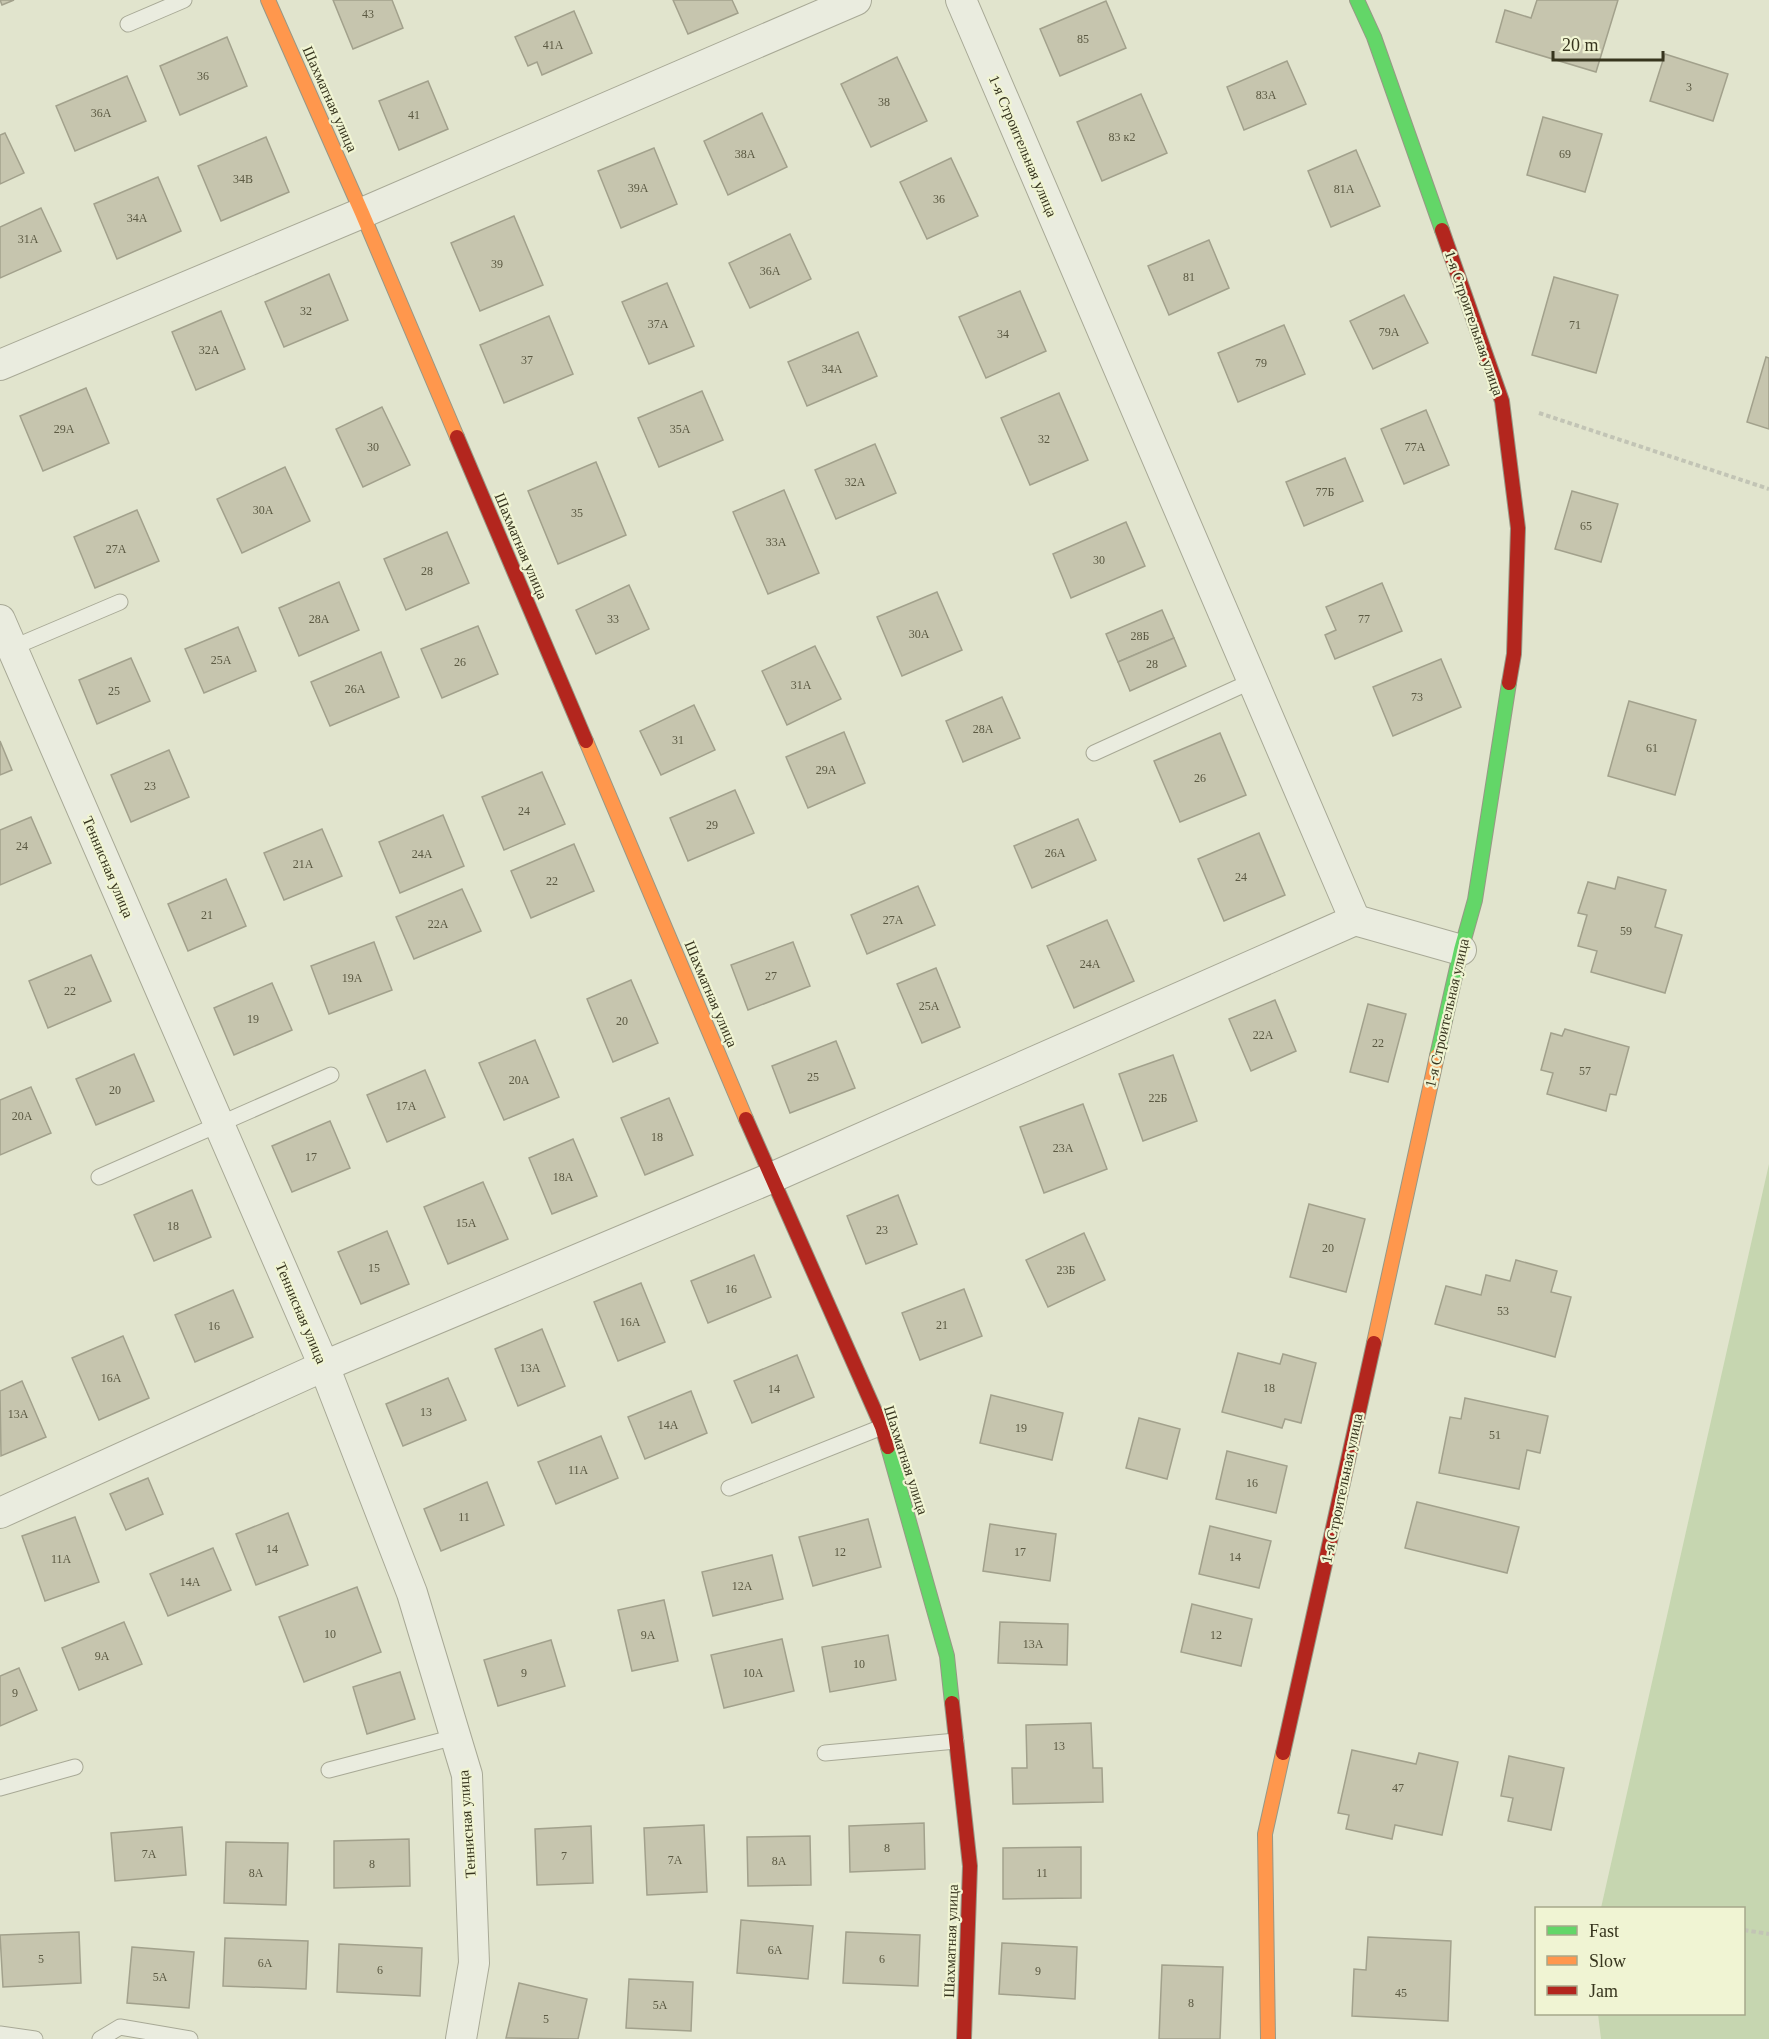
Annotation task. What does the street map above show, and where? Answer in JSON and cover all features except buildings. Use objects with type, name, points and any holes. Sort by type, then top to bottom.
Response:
[{"type":"street","name":"Шахматная улица","points":[[268,0],[362,213],[771,1178],[882,1427],[947,1656],[970,1866],[964,2039]]},
{"type":"street","points":[[0,364],[362,213],[856,0]]},
{"type":"street","name":"1-я Строительная улица","points":[[961,0],[1355,920]]},
{"type":"street","name":"1-я Строительная улица","points":[[1268,2039],[1265,1834],[1474,900],[1514,654],[1518,528],[1502,401],[1374,36],[1358,0]]},
{"type":"street","name":"Теннисная улица","points":[[0,620],[6,650],[220,1125],[324,1366],[412,1593],[467,1775],[474,1963],[461,2039]]},
{"type":"street","points":[[0,1513],[324,1366],[771,1178],[1355,920],[1461,950]]},
{"type":"lane","points":[[128,24],[184,0]]},
{"type":"lane","points":[[6,650],[120,602]]},
{"type":"lane","points":[[1094,753],[1252,681]]},
{"type":"lane","points":[[99,1177],[331,1075]]},
{"type":"lane","points":[[729,1488],[882,1427]]},
{"type":"lane","points":[[329,1770],[455,1737]]},
{"type":"lane","points":[[825,1753],[956,1742]]},
{"type":"lane","points":[[0,1788],[75,1767]]},
{"type":"lane","points":[[100,2039],[120,2027],[190,2039]]},
{"type":"lane","points":[[0,2034],[35,2039]]},
{"type":"path","points":[[1502,401],[1769,489]]},
{"type":"path","points":[[1745,1930],[1769,1934]]},
{"type":"green space","points":[[1769,1164],[1769,2039],[1601,2039],[1598,2015],[1745,2015],[1745,1907],[1601,1907]]},
{"type":"traffic: fast","points":[[1357,0],[1374,37],[1442,230]]},
{"type":"traffic: fast","points":[[1437,1056],[1475,900],[1509,683]]},
{"type":"traffic: fast","points":[[888,1447],[947,1656],[952,1703]]},
{"type":"traffic: slow","points":[[268,0],[457,437]]},
{"type":"traffic: slow","points":[[586,741],[746,1119]]},
{"type":"traffic: slow","points":[[1374,1343],[1437,1056]]},
{"type":"traffic: slow","points":[[1268,2039],[1265,1834],[1283,1753]]},
{"type":"traffic: jam","points":[[1442,230],[1502,401],[1518,528],[1514,654],[1509,683]]},
{"type":"traffic: jam","points":[[457,437],[586,741]]},
{"type":"traffic: jam","points":[[746,1119],[882,1427],[888,1447]]},
{"type":"traffic: jam","points":[[1283,1753],[1374,1343]]},
{"type":"traffic: jam","points":[[952,1703],[970,1866],[964,2039]]}]
